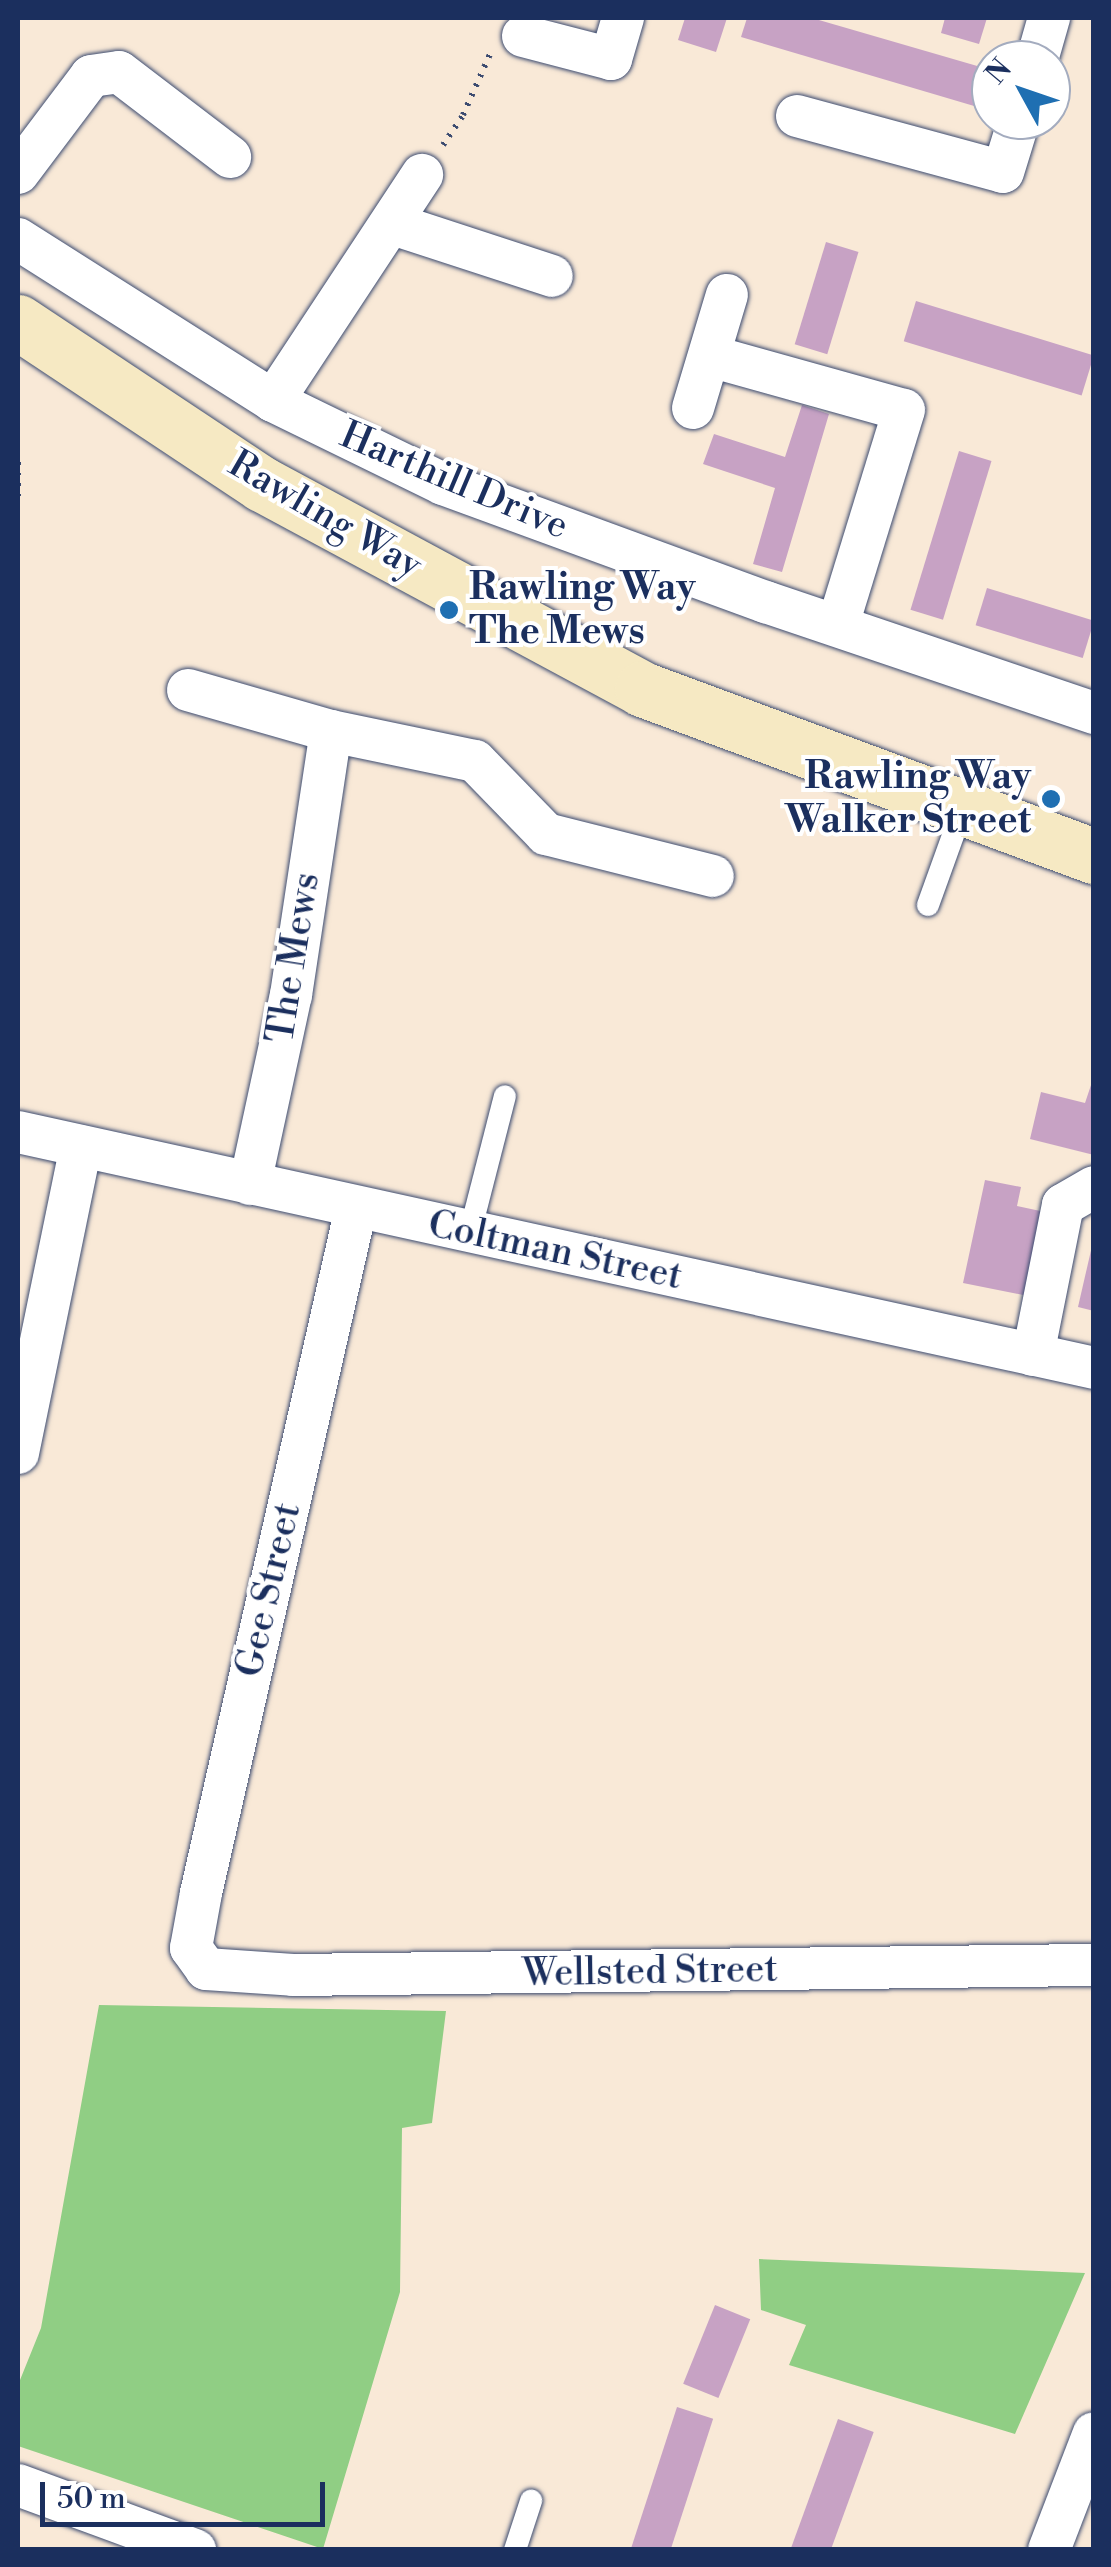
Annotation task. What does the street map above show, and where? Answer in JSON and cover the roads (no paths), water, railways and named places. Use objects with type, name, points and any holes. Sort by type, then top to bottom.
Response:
[{"type":"street","points":[[522,36],[611,58],[622,18]]},
{"type":"street","points":[[18,173],[90,76],[119,72],[230,157]]},
{"type":"street","points":[[797,116],[1003,172],[1013,140]]},
{"type":"street","points":[[273,401],[393,224],[422,174]]},
{"type":"street","points":[[393,224],[552,276]]},
{"type":"street","name":"Harthill Drive","points":[[18,239],[273,401],[442,484],[1094,713]]},
{"type":"street","points":[[693,408],[728,295]]},
{"type":"street","name":"Rawling Way","points":[[18,322],[262,484],[642,689],[1094,856]]},
{"type":"street","points":[[710,356],[904,410],[838,624]]},
{"type":"street","points":[[188,690],[331,731],[474,760],[546,834],[713,876]]},
{"type":"street","name":"The Mews","points":[[250,1184],[291,995],[331,731]]},
{"type":"street","name":"Coltman Street","points":[[18,1132],[1094,1368]]},
{"type":"street","points":[[18,1453],[81,1146]]},
{"type":"street","points":[[1033,1355],[1063,1205],[1094,1186]]},
{"type":"street","name":"Gee Street","points":[[206,1969],[191,1948],[200,1892],[356,1208]]},
{"type":"street","name":"Wellsted Street","points":[[206,1969],[313,1975],[1094,1965]]},
{"type":"street","points":[[1049,2550],[1094,2433]]},
{"type":"street","points":[[18,2485],[195,2550]]},
{"type":"lane","points":[[928,905],[963,808]]},
{"type":"lane","points":[[470,1232],[505,1096]]},
{"type":"lane","points":[[515,2550],[531,2500]]},
{"type":"place","name":"Rawling Way The Mews","points":[[449,610]]},
{"type":"place","name":"Rawling Way Walker Street","points":[[1051,799]]}]
